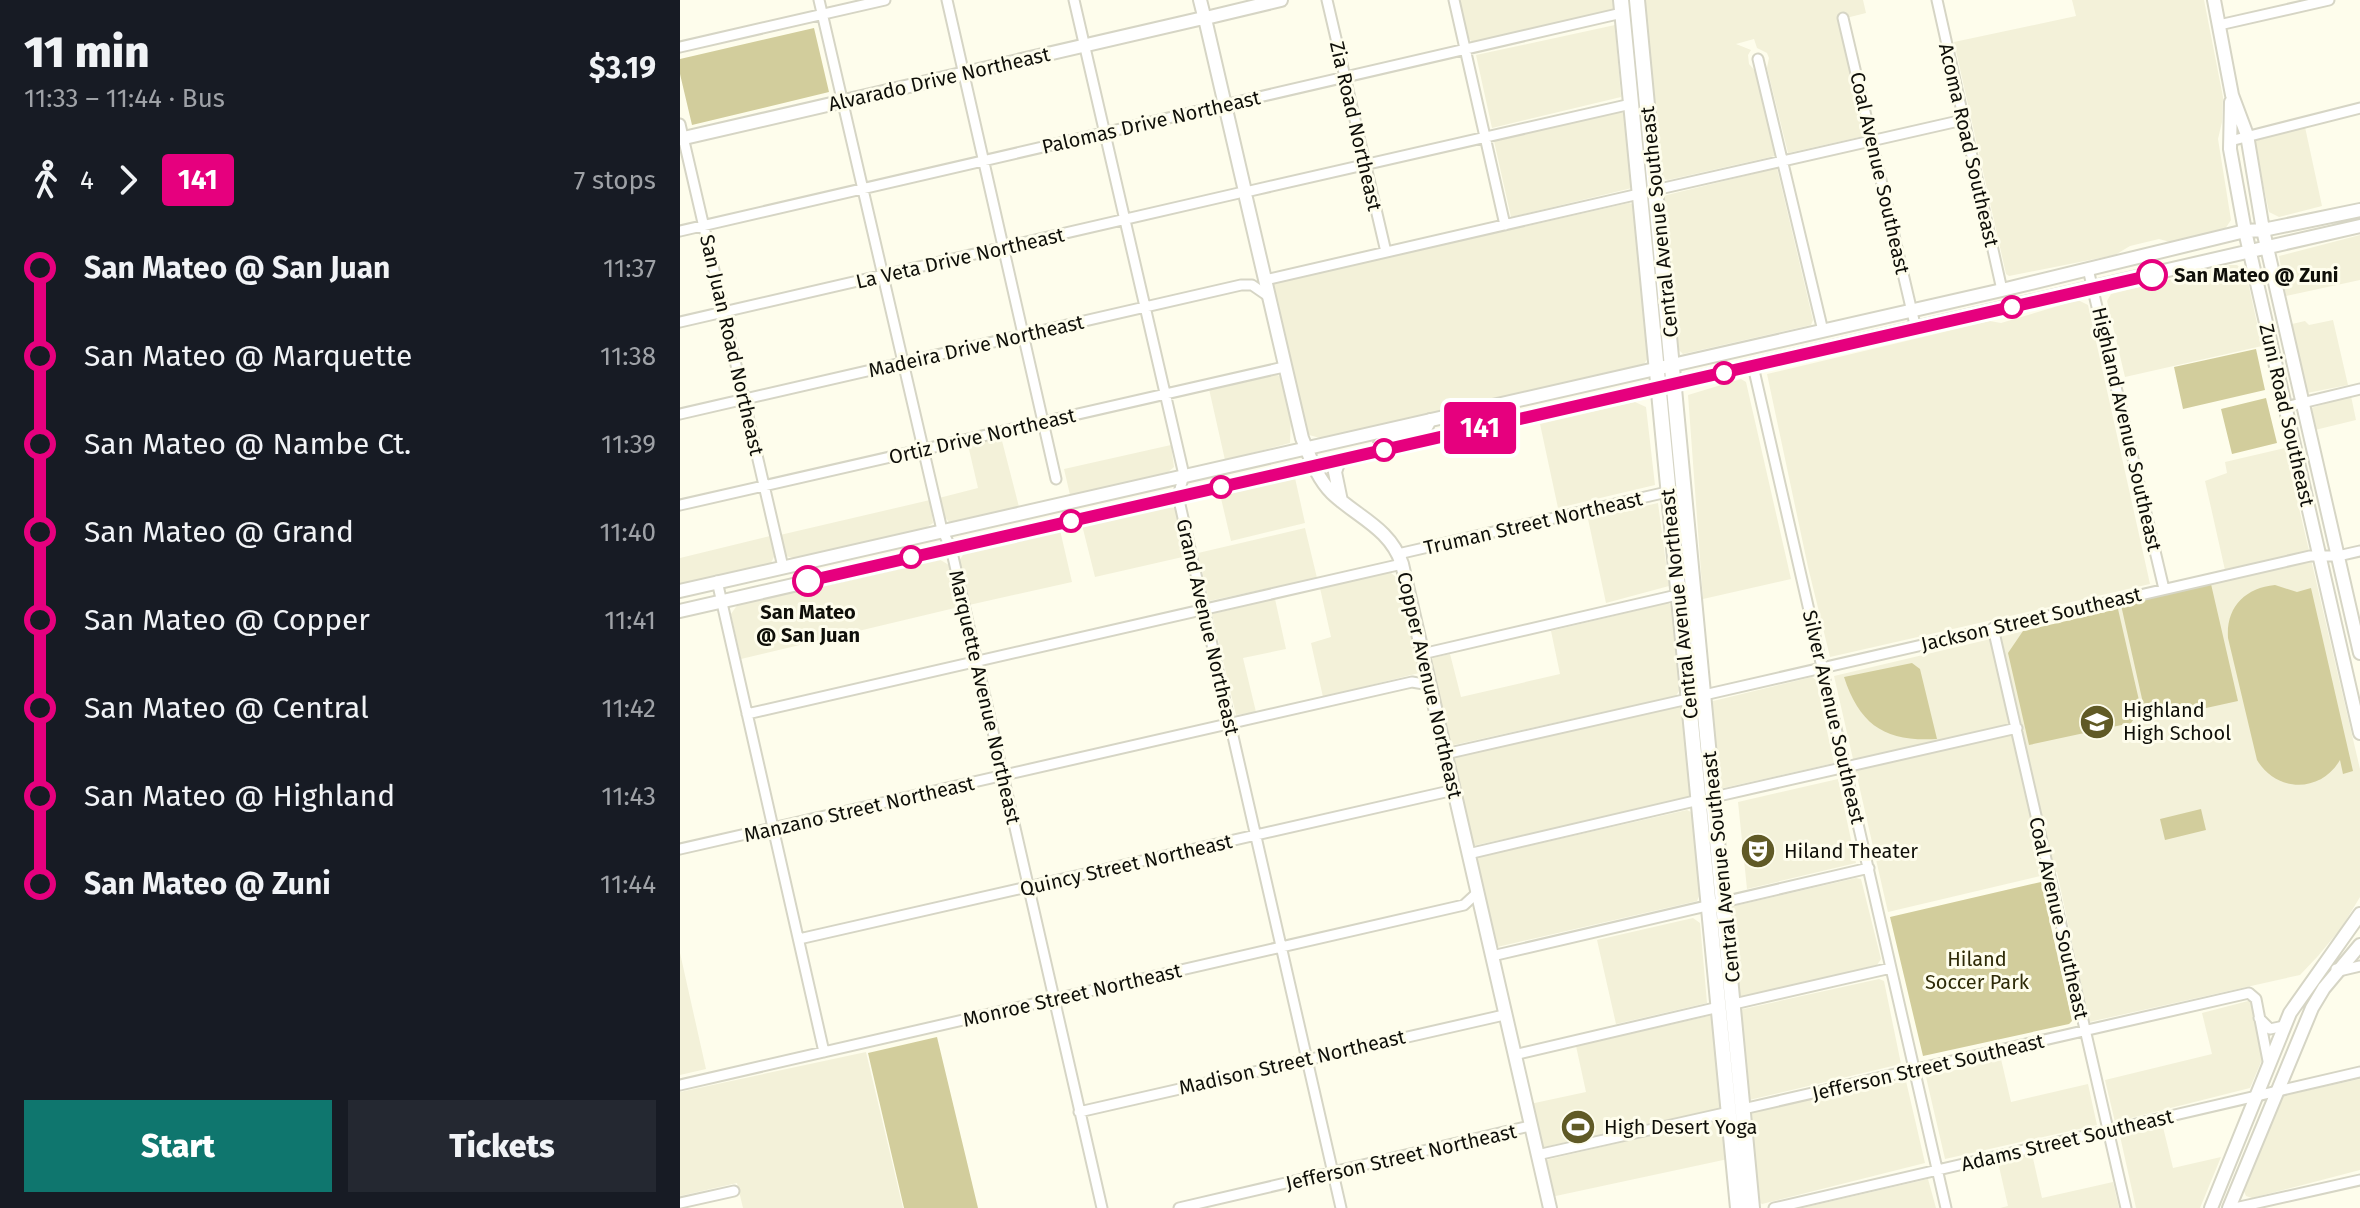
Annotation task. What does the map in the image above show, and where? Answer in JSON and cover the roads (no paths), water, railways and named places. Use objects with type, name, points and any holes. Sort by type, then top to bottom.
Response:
[{"type":"main road","name":"Alvarado Drive Northeast","points":[[682,139],[1084,46],[1203,14],[1281,0]]},
{"type":"main road","name":"Central Avenue Southeast","points":[[1637,0],[1675,384],[1696,697]]},
{"type":"main road","name":"Zuni Road Southeast","points":[[2214,0],[2232,95],[2247,135],[2263,230],[2360,654]]},
{"type":"main road","name":"Central Avenue Northeast","points":[[1622,7],[1677,595],[1696,697],[1727,1005],[1736,1111],[1738,1208]]},
{"type":"main road","name":"Copper Avenue Northeast","points":[[1203,14],[1284,367],[1306,447],[1325,485],[1341,501],[1379,528],[1400,559],[1550,1208]]},
{"type":"main road","name":"Zuni Road Southeast","points":[[2232,95],[2230,141],[2245,231],[2360,733]]},
{"type":"main road","points":[[680,591],[2002,290],[2245,231],[2360,210]]},
{"type":"main road","points":[[680,611],[2360,226]]},
{"type":"main road","points":[[1364,454],[1371,447],[1425,429],[1430,420]]},
{"type":"main road","points":[[1339,460],[1335,472],[1341,501]]},
{"type":"main road","points":[[2211,1208],[2284,1026],[2301,994],[2360,914]]},
{"type":"main road","points":[[2232,1208],[2275,1092],[2312,1008],[2360,945]]},
{"type":"main road","points":[[1736,1111],[1752,1208]]},
{"type":"street","name":"Marquette Avenue Northeast","points":[[819,0],[942,530],[951,548],[1102,1208]]},
{"type":"street","points":[[680,47],[885,0]]},
{"type":"street","points":[[947,0],[1056,479]]},
{"type":"street","name":"Grand Avenue Northeast","points":[[1074,0],[1184,475],[1178,496],[1341,1208]]},
{"type":"street","name":"Zia Road Northeast","points":[[1327,0],[1386,252]]},
{"type":"street","points":[[1454,0],[1505,225]]},
{"type":"street","name":"Acoma Road Southeast","points":[[1937,0],[2002,290]]},
{"type":"street","points":[[2219,25],[2329,0]]},
{"type":"street","name":"Palomas Drive Northeast","points":[[680,231],[1466,50],[1622,7]]},
{"type":"street","name":"Coal Avenue Southeast","points":[[1843,18],[1916,329]]},
{"type":"street","points":[[1758,59],[1823,331]]},
{"type":"street","name":"La Veta Drive Northeast","points":[[680,322],[1631,104]]},
{"type":"street","points":[[2230,141],[2360,108]]},
{"type":"street","points":[[1655,190],[1963,120]]},
{"type":"street","name":"San Juan Road Northeast","points":[[680,124],[783,567]]},
{"type":"street","points":[[1265,280],[1639,194]]},
{"type":"street","name":"Highland Avenue Southeast","points":[[2088,269],[2095,288],[2164,589]]},
{"type":"street","name":"Madeira Drive Northeast","points":[[680,414],[1241,285],[1255,286],[1268,296]]},
{"type":"street","name":"Silver Avenue Southeast","points":[[1753,366],[1946,1208]]},
{"type":"street","name":"Ortiz Drive Northeast","points":[[680,505],[1284,367]]},
{"type":"street","points":[[2285,407],[2360,389]]},
{"type":"street","name":"Truman Street Northeast","points":[[747,714],[1204,609],[1667,492]]},
{"type":"street","name":"Jackson Street Southeast","points":[[1445,754],[2318,554],[2338,556],[2360,551]]},
{"type":"street","points":[[717,581],[824,1052]]},
{"type":"street","points":[[1422,654],[1677,595]]},
{"type":"street","name":"Coal Avenue Southeast","points":[[1993,628],[2126,1208]]},
{"type":"street","points":[[2343,658],[2360,654]]},
{"type":"street","points":[[1412,682],[1426,668]]},
{"type":"street","name":"Manzano Street Northeast","points":[[680,849],[1412,682],[1430,685]]},
{"type":"street","points":[[1468,854],[2017,728]]},
{"type":"street","name":"Quincy Street Northeast","points":[[799,939],[1454,790]]},
{"type":"street","points":[[2026,831],[2038,828]]},
{"type":"street","points":[[1492,956],[1869,868]]},
{"type":"street","name":"Monroe Street Northeast","points":[[680,1085],[1464,905],[1477,893]]},
{"type":"street","points":[[1464,905],[1482,914]]},
{"type":"street","points":[[2327,962],[2339,971],[2360,966]]},
{"type":"street","points":[[1514,1055],[1891,968]]},
{"type":"street","name":"Jefferson Street Southeast","points":[[1736,1111],[2249,993],[2256,999],[2259,1018]]},
{"type":"street","name":"Madison Street Northeast","points":[[1079,1112],[1504,1015]]},
{"type":"street","points":[[2259,1018],[2270,1029],[2284,1026]]},
{"type":"street","points":[[2259,1018],[2269,1066]]},
{"type":"street","name":"Adams Street Southeast","points":[[1774,1208],[2360,1072]]},
{"type":"street","name":"Jefferson Street Northeast","points":[[1537,1155],[1736,1111]]},
{"type":"street","name":"Jefferson Street Northeast","points":[[1179,1208],[1530,1126]]},
{"type":"street","points":[[2232,1208],[2360,1180]]},
{"type":"street","points":[[680,1203],[734,1191]]},
{"type":"place","name":"San Mateo @ Zuni","points":[[2152,275]]},
{"type":"place","name":"San Mateo @ San Juan","points":[[808,581]]},
{"type":"place","name":"Highland High School","points":[[2097,722]]},
{"type":"place","name":"Hiland Theater","points":[[1758,851]]},
{"type":"place","name":"High Desert Yoga","points":[[1578,1127]]},
{"type":"park label","name":"Hiland Soccer Park","points":[[1977,970]]}]
